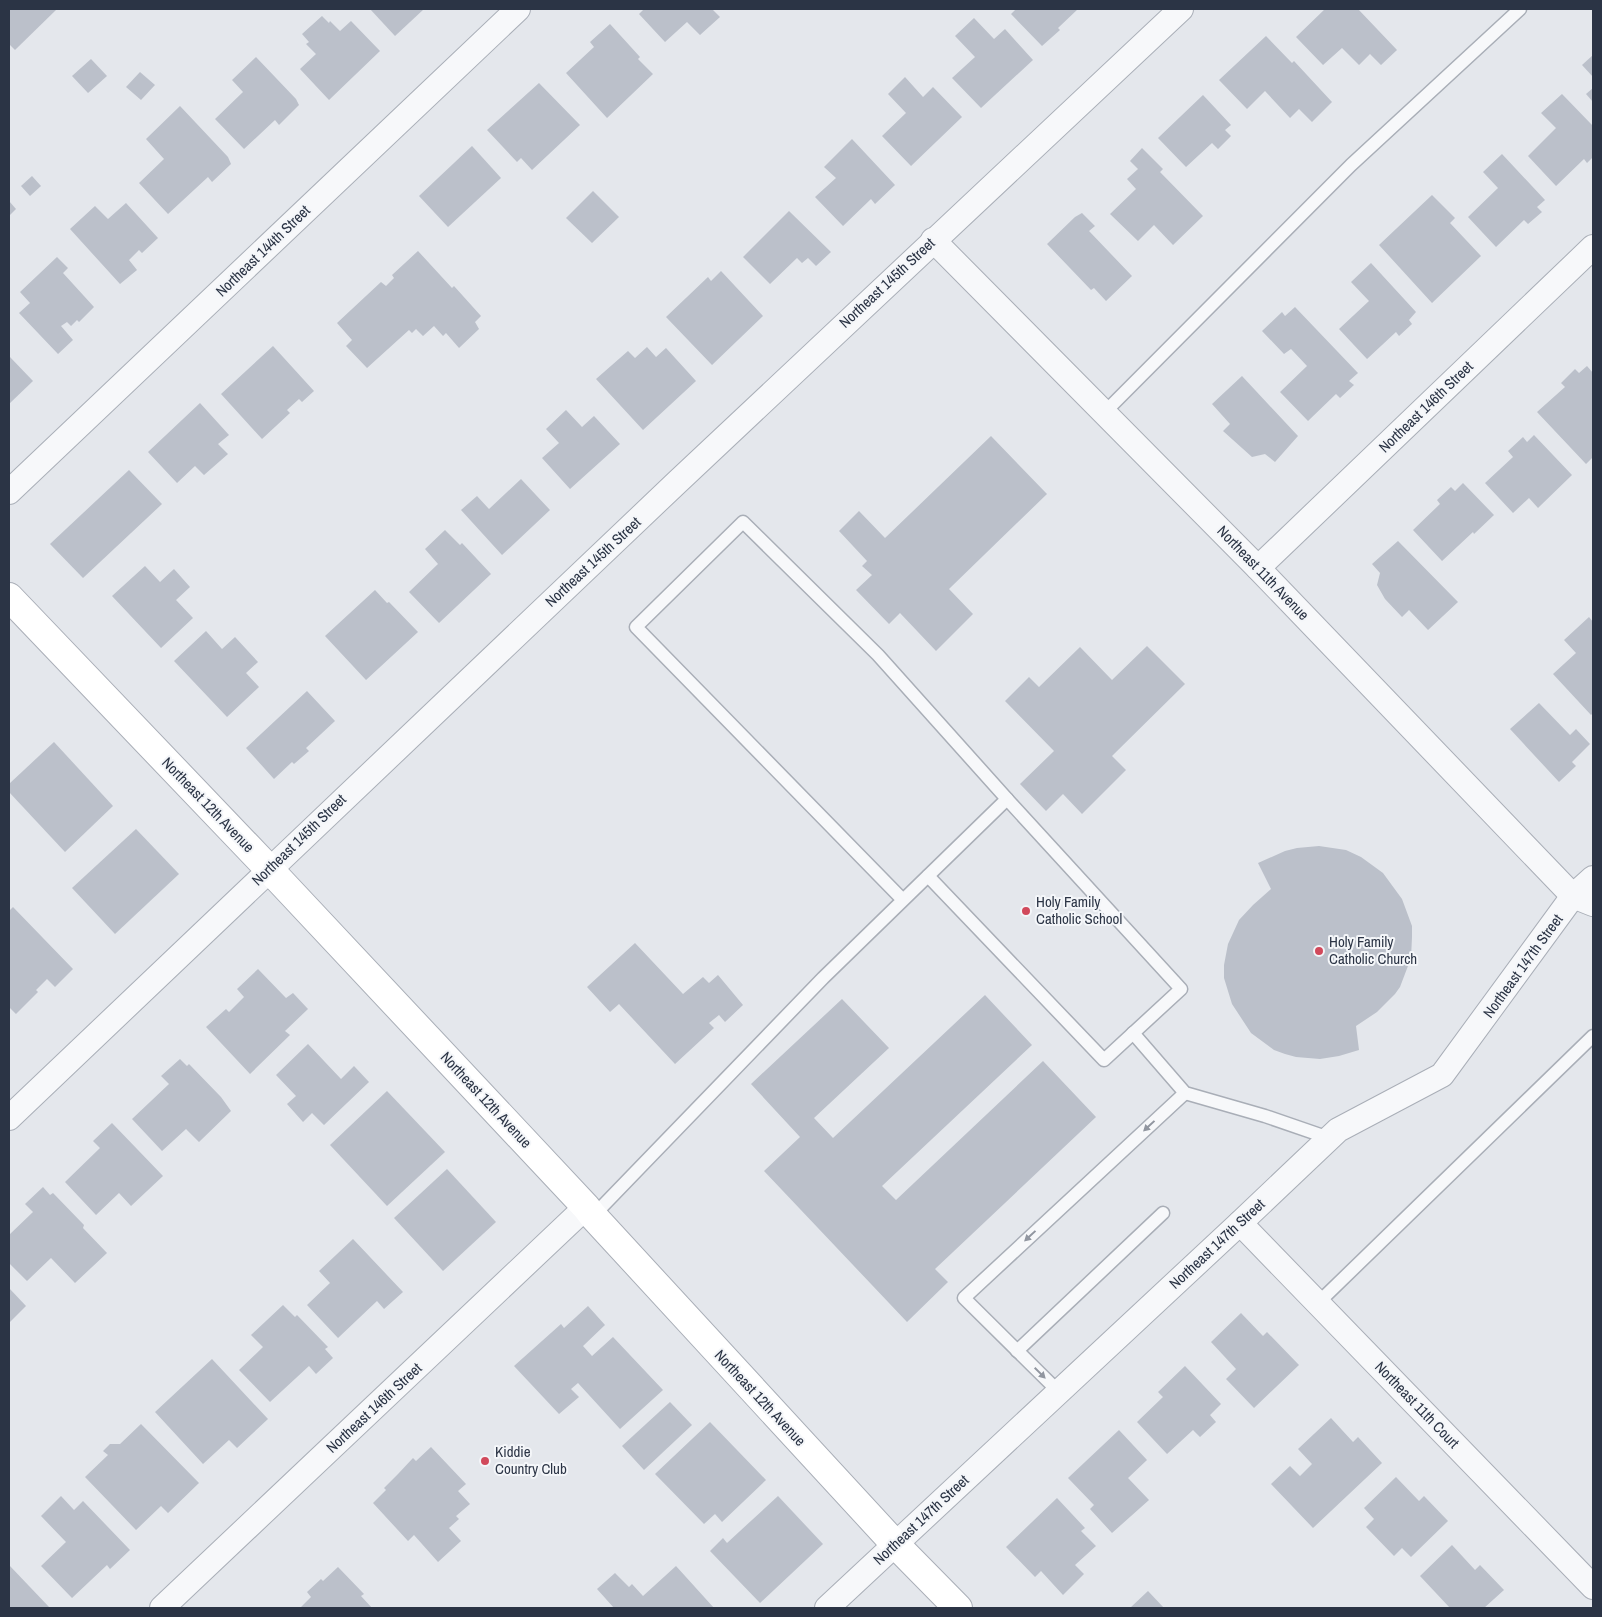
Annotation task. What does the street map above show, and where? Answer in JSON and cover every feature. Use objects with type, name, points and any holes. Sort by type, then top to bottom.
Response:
[{"type":"street","name":"Northeast 144th Street","points":[[9,492],[518,9]]},
{"type":"street","name":"Northeast 145th Street","points":[[9,1118],[933,240],[1181,9]]},
{"type":"street","name":"Northeast 11th Avenue","points":[[933,240],[1583,900]]},
{"type":"street","name":"Northeast 146th Street","points":[[1258,568],[1593,247]]},
{"type":"street","name":"Northeast 12th Avenue","points":[[9,597],[269,869],[590,1212],[895,1544],[958,1608]]},
{"type":"street","name":"Northeast 147th Street","points":[[828,1608],[1338,1130],[1442,1075],[1583,900],[1593,878]]},
{"type":"street","name":"Northeast 146th Street","points":[[162,1608],[590,1212]]},
{"type":"street","name":"Northeast 11th Court","points":[[1240,1223],[1593,1587]]},
{"type":"lane","points":[[1104,413],[1351,165],[1520,9]]},
{"type":"lane","points":[[903,900],[636,627],[744,522],[878,655],[1181,989],[1104,1060],[928,876]]},
{"type":"lane","points":[[590,1212],[823,978],[1007,799]]},
{"type":"lane","points":[[1133,1033],[1185,1092],[1329,1138]]},
{"type":"lane","points":[[1318,1303],[1593,1036]]},
{"type":"lane","points":[[1058,1392],[964,1298],[1185,1092]]},
{"type":"lane","points":[[1017,1351],[1163,1213]]},
{"type":"building","points":[[9,9],[57,9],[15,50],[9,44]]},
{"type":"building","points":[[370,9],[424,9],[395,36]]},
{"type":"building","points":[[644,9],[712,9],[720,17],[700,35],[687,22],[665,42],[639,14]]},
{"type":"building","points":[[1016,9],[1078,9],[1058,28],[1060,30],[1042,46],[1011,14]]},
{"type":"building","points":[[1325,9],[1358,9],[1397,50],[1381,65],[1370,54],[1359,65],[1342,48],[1323,65],[1296,37]]},
{"type":"building","points":[[322,16],[340,31],[351,21],[380,51],[329,100],[300,69],[316,54],[306,44],[309,42],[302,34]]},
{"type":"building","points":[[974,18],[994,39],[1005,29],[1033,60],[981,108],[952,78],[975,57],[955,36]]},
{"type":"building","points":[[610,24],[640,57],[638,59],[653,74],[607,118],[566,73],[594,47],[590,42]]},
{"type":"building","points":[[1266,36],[1292,63],[1294,61],[1332,102],[1312,122],[1299,109],[1290,118],[1265,91],[1247,109],[1219,80]]},
{"type":"building","points":[[1593,55],[1593,77],[1582,65]]},
{"type":"building","points":[[256,57],[296,99],[299,105],[279,125],[275,120],[244,149],[215,119],[243,92],[232,80]]},
{"type":"building","points":[[91,59],[107,76],[88,93],[72,76]]},
{"type":"building","points":[[140,72],[155,85],[141,100],[126,87]]},
{"type":"building","points":[[905,77],[923,97],[933,87],[962,117],[911,166],[882,136],[906,113],[888,94]]},
{"type":"building","points":[[539,83],[580,125],[532,170],[521,158],[517,162],[487,130]]},
{"type":"building","points":[[1593,88],[1593,102],[1586,94]]},
{"type":"building","points":[[1562,94],[1593,126],[1593,157],[1587,163],[1584,159],[1556,186],[1528,156],[1556,128],[1541,113]]},
{"type":"building","points":[[1203,95],[1231,125],[1225,130],[1231,136],[1218,149],[1212,143],[1186,167],[1158,138]]},
{"type":"building","points":[[180,106],[228,157],[231,164],[212,182],[208,177],[168,214],[139,183],[164,159],[146,139]]},
{"type":"building","points":[[852,139],[895,185],[875,204],[871,199],[843,226],[815,197],[836,178],[824,167]]},
{"type":"building","points":[[472,146],[501,178],[448,227],[419,196]]},
{"type":"building","points":[[1142,148],[1163,169],[1160,172],[1203,216],[1173,245],[1154,225],[1138,241],[1110,214],[1136,189],[1127,179],[1138,169],[1130,161]]},
{"type":"building","points":[[1502,154],[1545,200],[1537,207],[1542,212],[1528,224],[1524,220],[1496,247],[1468,217],[1498,188],[1483,172]]},
{"type":"building","points":[[32,176],[41,186],[30,196],[21,186]]},
{"type":"building","points":[[593,191],[619,217],[592,243],[566,218]]},
{"type":"building","points":[[1432,195],[1455,218],[1450,223],[1481,256],[1432,303],[1379,245]]},
{"type":"building","points":[[9,201],[16,209],[9,216]]},
{"type":"building","points":[[126,203],[158,238],[142,253],[139,250],[129,260],[137,270],[120,284],[70,229],[95,206],[108,219]]},
{"type":"building","points":[[789,211],[831,252],[816,266],[808,258],[802,263],[797,258],[770,284],[743,257]]},
{"type":"building","points":[[1082,213],[1095,226],[1089,231],[1132,276],[1106,301],[1094,288],[1091,290],[1047,244],[1075,217]]},
{"type":"building","points":[[418,251],[481,316],[475,322],[479,329],[459,348],[446,333],[443,336],[434,326],[423,336],[416,329],[412,333],[409,330],[367,368],[346,346],[352,340],[337,323],[381,282],[386,286],[394,278],[392,275]]},
{"type":"building","points":[[57,257],[68,268],[63,273],[94,307],[79,322],[77,320],[71,326],[67,322],[61,326],[73,340],[58,354],[19,313],[30,303],[20,292]]},
{"type":"building","points":[[1371,263],[1416,312],[1409,320],[1412,324],[1399,336],[1396,332],[1367,359],[1339,329],[1369,301],[1351,282]]},
{"type":"building","points":[[721,271],[763,316],[712,365],[666,317],[708,277],[711,281]]},
{"type":"building","points":[[1295,307],[1358,373],[1349,381],[1354,385],[1340,398],[1336,394],[1308,421],[1280,392],[1307,366],[1291,349],[1284,354],[1262,331],[1282,312],[1285,316]]},
{"type":"building","points":[[273,346],[314,391],[302,402],[299,399],[287,410],[290,413],[262,439],[221,394]]},
{"type":"building","points":[[647,347],[656,357],[666,348],[696,381],[643,430],[596,379],[628,351],[635,358]]},
{"type":"building","points":[[9,356],[33,381],[9,404]]},
{"type":"building","points":[[1587,366],[1593,373],[1593,457],[1586,464],[1537,412],[1565,387],[1561,383],[1575,369],[1579,373]]},
{"type":"building","points":[[1242,376],[1298,436],[1275,462],[1265,454],[1252,457],[1223,431],[1230,424],[1212,404]]},
{"type":"building","points":[[200,403],[229,435],[218,444],[228,454],[204,475],[195,466],[177,483],[148,452]]},
{"type":"building","points":[[566,410],[582,427],[594,416],[620,444],[570,489],[542,458],[559,443],[546,429]]},
{"type":"building","points":[[1534,435],[1572,475],[1538,508],[1529,498],[1513,513],[1485,483],[1513,457],[1508,451],[1523,437],[1527,442]]},
{"type":"building","points":[[991,436],[1047,494],[949,589],[973,614],[936,651],[900,613],[889,624],[856,590],[872,575],[862,566],[867,561],[839,531],[859,511],[885,538]]},
{"type":"building","points":[[129,470],[162,504],[83,578],[50,544]]},
{"type":"building","points":[[521,479],[550,510],[502,555],[461,510],[477,496],[489,509]]},
{"type":"building","points":[[1463,483],[1494,515],[1442,561],[1413,530],[1440,504],[1437,500],[1451,487],[1455,491]]},
{"type":"building","points":[[445,530],[460,545],[462,543],[491,574],[439,623],[409,592],[438,564],[425,549]]},
{"type":"building","points":[[1398,541],[1458,602],[1428,630],[1409,610],[1402,617],[1385,599],[1377,585],[1380,573],[1372,564]]},
{"type":"building","points":[[145,566],[160,582],[174,569],[190,587],[176,600],[193,618],[161,648],[112,596]]},
{"type":"building","points":[[375,590],[418,632],[366,680],[325,636]]},
{"type":"building","points":[[1589,617],[1593,622],[1593,713],[1591,715],[1553,674],[1576,653],[1564,640]]},
{"type":"building","points":[[206,631],[222,649],[235,637],[258,662],[246,673],[259,687],[227,717],[174,661]]},
{"type":"building","points":[[1147,646],[1185,684],[1112,756],[1126,770],[1082,814],[1063,794],[1046,811],[1020,784],[1054,751],[1005,701],[1029,677],[1039,687],[1080,647],[1112,680]]},
{"type":"building","points":[[307,691],[335,721],[306,748],[309,751],[294,764],[292,762],[274,779],[246,748]]},
{"type":"building","points":[[1539,703],[1570,735],[1576,729],[1590,744],[1572,762],[1576,766],[1559,782],[1510,729]]},
{"type":"building","points":[[54,742],[113,806],[65,852],[9,792],[9,784]]},
{"type":"building","points":[[136,829],[179,874],[115,934],[72,888]]},
{"type":"building","name":"Holy Family Catholic Church","points":[[1319,846],[1346,850],[1361,857],[1383,873],[1402,899],[1412,926],[1411,958],[1400,987],[1377,1012],[1356,1026],[1359,1050],[1320,1059],[1296,1057],[1274,1050],[1251,1033],[1232,1004],[1224,978],[1224,965],[1228,944],[1239,920],[1271,889],[1258,863],[1285,851]]},
{"type":"building","points":[[13,907],[73,969],[55,987],[47,979],[36,990],[38,992],[16,1014],[9,1007],[9,911]]},
{"type":"building","points":[[635,943],[683,994],[703,977],[709,983],[718,975],[743,1005],[725,1022],[719,1015],[709,1023],[714,1028],[675,1064],[619,1004],[610,1012],[587,987]]},
{"type":"building","points":[[258,969],[286,998],[293,993],[308,1009],[285,1031],[290,1035],[250,1074],[206,1027],[226,1009],[229,1012],[244,997],[237,989]]},
{"type":"building","points":[[985,995],[1032,1045],[882,1186],[896,1200],[1043,1061],[1096,1117],[935,1269],[948,1282],[907,1322],[764,1171],[800,1137],[751,1084],[842,999],[889,1048],[814,1118],[833,1138]]},
{"type":"building","points":[[308,1044],[341,1079],[354,1066],[369,1082],[324,1125],[312,1113],[303,1122],[287,1104],[296,1096],[276,1075]]},
{"type":"building","points":[[180,1059],[187,1066],[189,1064],[221,1097],[231,1111],[199,1142],[186,1129],[162,1151],[132,1119],[169,1084],[161,1076]]},
{"type":"building","points":[[387,1091],[445,1152],[387,1206],[330,1145]]},
{"type":"building","points":[[112,1123],[163,1176],[131,1206],[119,1193],[96,1215],[65,1182],[100,1148],[93,1141]]},
{"type":"building","points":[[447,1169],[496,1222],[443,1271],[394,1218]]},
{"type":"building","points":[[43,1187],[50,1195],[53,1193],[84,1225],[83,1228],[107,1253],[75,1283],[51,1258],[27,1281],[9,1263],[9,1235],[33,1212],[25,1204]]},
{"type":"building","points":[[353,1239],[403,1292],[384,1309],[377,1301],[338,1338],[307,1305],[330,1283],[319,1271]]},
{"type":"building","points":[[9,1288],[26,1306],[9,1323]]},
{"type":"building","points":[[283,1305],[295,1317],[297,1315],[328,1347],[325,1349],[333,1358],[316,1374],[309,1366],[270,1402],[239,1370],[263,1347],[251,1335]]},
{"type":"building","points":[[588,1306],[605,1325],[583,1346],[592,1356],[613,1337],[663,1390],[620,1429],[578,1383],[571,1389],[579,1397],[559,1414],[514,1366],[561,1324],[564,1328]]},
{"type":"building","points":[[1241,1313],[1263,1336],[1267,1332],[1299,1365],[1254,1408],[1226,1379],[1236,1369],[1211,1342]]},
{"type":"building","points":[[212,1359],[268,1419],[237,1448],[229,1440],[203,1464],[155,1412]]},
{"type":"building","points":[[1185,1366],[1221,1404],[1210,1415],[1216,1422],[1200,1437],[1193,1430],[1167,1454],[1137,1422],[1163,1397],[1158,1392]]},
{"type":"building","points":[[670,1402],[692,1425],[644,1470],[622,1446]]},
{"type":"building","points":[[1331,1418],[1353,1442],[1358,1437],[1382,1463],[1313,1528],[1271,1484],[1290,1466],[1300,1476],[1312,1464],[1298,1449]]},
{"type":"building","points":[[710,1422],[766,1480],[722,1522],[715,1514],[704,1524],[655,1474]]},
{"type":"building","points":[[141,1424],[199,1483],[168,1513],[161,1506],[136,1530],[85,1477],[108,1455],[103,1451],[110,1444],[120,1444]]},
{"type":"building","points":[[1119,1430],[1147,1460],[1128,1478],[1149,1500],[1112,1533],[1090,1509],[1094,1505],[1068,1478]]},
{"type":"building","points":[[431,1447],[466,1484],[458,1491],[470,1504],[456,1516],[459,1519],[449,1528],[461,1541],[438,1562],[414,1535],[408,1541],[373,1503],[386,1490],[384,1488],[413,1458],[416,1461]]},
{"type":"building","points":[[1396,1477],[1419,1501],[1424,1496],[1448,1521],[1411,1557],[1402,1548],[1394,1556],[1366,1527],[1374,1519],[1364,1508]]},
{"type":"building","points":[[61,1496],[74,1510],[83,1501],[130,1550],[110,1569],[107,1565],[72,1598],[41,1566],[66,1542],[41,1516]]},
{"type":"building","points":[[778,1496],[823,1544],[760,1603],[710,1551],[723,1538],[727,1543]]},
{"type":"building","points":[[1057,1498],[1085,1528],[1081,1531],[1096,1546],[1075,1565],[1084,1574],[1063,1595],[1041,1571],[1035,1577],[1006,1547]]},
{"type":"building","points":[[1452,1545],[1475,1570],[1480,1565],[1504,1590],[1484,1608],[1450,1608],[1420,1576]]},
{"type":"building","points":[[9,1565],[50,1608],[9,1608]]},
{"type":"building","points":[[676,1566],[714,1608],[614,1608],[597,1589],[615,1573],[629,1587],[632,1584],[643,1596]]},
{"type":"building","points":[[338,1567],[364,1594],[361,1596],[372,1608],[300,1608],[311,1597],[307,1592]]},
{"type":"building","points":[[1148,1591],[1164,1608],[1130,1608]]},
{"type":"place","name":"Holy Family Catholic School","points":[[1026,911]]},
{"type":"place","name":"Holy Family Catholic Church","points":[[1319,951]]},
{"type":"place","name":"Kiddie Country Club","points":[[485,1461]]}]
